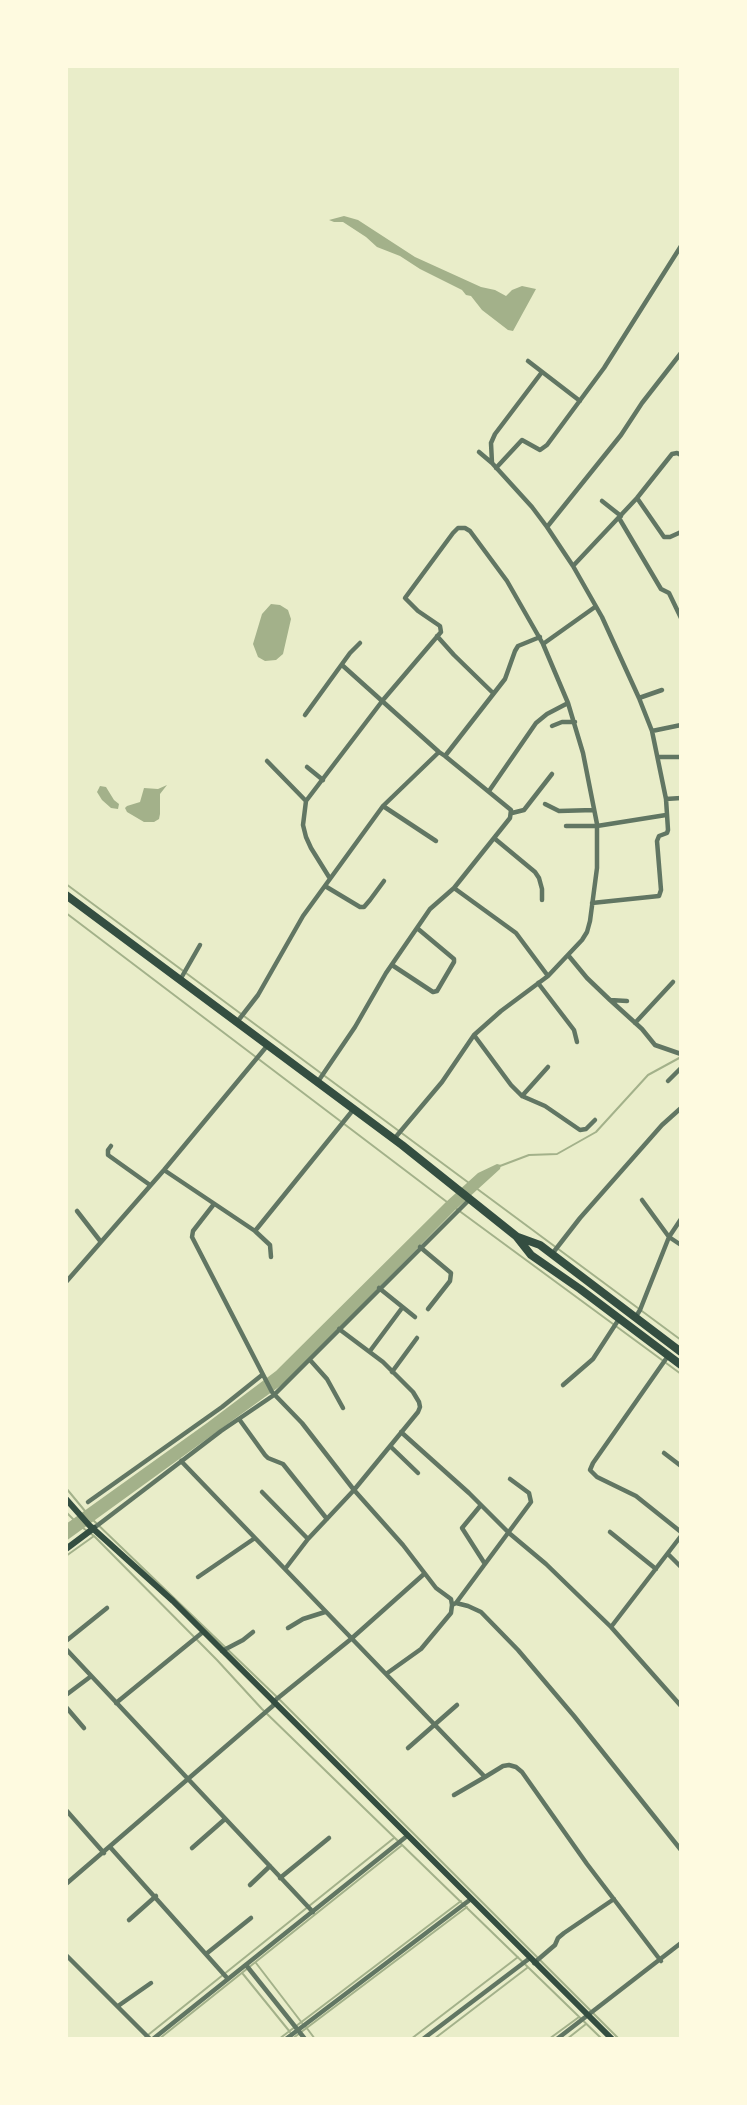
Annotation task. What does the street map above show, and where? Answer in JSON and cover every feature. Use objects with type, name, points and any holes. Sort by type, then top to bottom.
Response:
[{"type":"highway","points":[[66,895],[394,1139],[516,1236],[531,1255],[681,1365]]},
{"type":"highway","points":[[516,1236],[540,1245],[681,1352]]},
{"type":"main road","points":[[66,1499],[91,1527],[173,1601],[404,1838],[586,2017],[612,2039]]},
{"type":"main road","points":[[66,1549],[91,1527]]},
{"type":"street","points":[[496,468],[522,440],[540,450],[544,449],[580,401],[681,246]]},
{"type":"street","points":[[547,527],[621,435],[681,353]]},
{"type":"street","points":[[528,361],[580,401]]},
{"type":"street","points":[[492,463],[491,443],[495,434],[542,372]]},
{"type":"street","points":[[479,452],[532,507],[573,566],[602,617],[652,731],[666,799],[667,832],[659,836],[657,841],[661,890],[659,896],[592,903]]},
{"type":"street","points":[[573,566],[637,498],[672,454],[681,455]]},
{"type":"street","points":[[637,498],[664,537],[681,532]]},
{"type":"street","points":[[602,501],[620,517],[661,589],[669,593],[681,618]]},
{"type":"street","points":[[329,877],[306,837],[303,825],[306,801],[383,700],[442,630],[405,598],[453,533],[458,528],[465,528],[470,531],[507,581],[540,637],[568,703],[575,722],[597,826],[597,868],[587,932],[548,976],[501,1011],[474,1035],[442,1082],[394,1139]]},
{"type":"street","points":[[543,644],[595,607]]},
{"type":"street","points":[[438,636],[493,693]]},
{"type":"street","points":[[445,756],[505,679],[514,651],[518,646],[540,637]]},
{"type":"street","points":[[305,715],[360,643]]},
{"type":"street","points":[[342,665],[512,813]]},
{"type":"street","points":[[639,698],[662,690]]},
{"type":"street","points":[[489,791],[536,723],[547,714],[568,703]]},
{"type":"street","points":[[552,726],[562,722],[575,722]]},
{"type":"street","points":[[652,731],[681,726]]},
{"type":"street","points":[[237,1023],[258,995],[303,916],[329,877],[383,806],[440,752]]},
{"type":"street","points":[[658,757],[681,757]]},
{"type":"street","points":[[267,761],[306,801]]},
{"type":"street","points":[[307,767],[323,780]]},
{"type":"street","points":[[317,1083],[430,909],[454,888],[505,826],[512,813],[524,810],[552,774]]},
{"type":"street","points":[[666,799],[681,798]]},
{"type":"street","points":[[545,804],[559,811],[594,810]]},
{"type":"street","points":[[383,806],[436,841]]},
{"type":"street","points":[[566,826],[597,826],[666,815]]},
{"type":"street","points":[[494,838],[535,872],[542,889],[542,900]]},
{"type":"street","points":[[325,886],[360,908],[364,907],[384,881]]},
{"type":"street","points":[[454,888],[516,933],[548,976]]},
{"type":"street","points":[[392,966],[433,992],[437,991],[454,959],[417,928]]},
{"type":"street","points":[[180,980],[200,945]]},
{"type":"street","points":[[568,956],[655,1045],[681,1054]]},
{"type":"street","points":[[635,1023],[674,982]]},
{"type":"street","points":[[538,983],[574,1030],[578,1042]]},
{"type":"street","points":[[610,1000],[627,1001]]},
{"type":"street","points":[[474,1035],[511,1085],[522,1096],[545,1106],[580,1130],[586,1129],[596,1120]]},
{"type":"street","points":[[66,1282],[164,1170],[267,1046]]},
{"type":"street","points":[[522,1096],[548,1068]]},
{"type":"street","points":[[668,1080],[681,1068]]},
{"type":"street","points":[[552,1254],[580,1218],[662,1125],[681,1108]]},
{"type":"street","points":[[255,1232],[353,1110]]},
{"type":"street","points":[[111,1146],[108,1155],[150,1185]]},
{"type":"street","points":[[164,1170],[255,1232],[270,1245],[271,1257]]},
{"type":"street","points":[[91,1527],[273,1394],[310,1360],[420,1246],[470,1199]]},
{"type":"street","points":[[642,1200],[669,1237],[681,1245]]},
{"type":"street","points":[[214,1204],[194,1229],[192,1237],[273,1394],[302,1423],[354,1490],[390,1530],[436,1588],[454,1604],[481,1612],[518,1650],[681,1850]]},
{"type":"street","points":[[77,1211],[101,1242]]},
{"type":"street","points":[[635,1318],[669,1237],[681,1219]]},
{"type":"street","points":[[420,1246],[451,1273],[450,1281],[428,1310]]},
{"type":"street","points":[[379,1288],[415,1317]]},
{"type":"street","points":[[370,1351],[402,1308]]},
{"type":"street","points":[[563,1385],[593,1359],[620,1319]]},
{"type":"street","points":[[285,1569],[308,1539],[354,1490],[418,1412],[419,1402],[413,1392],[370,1351],[339,1329]]},
{"type":"street","points":[[392,1372],[417,1338]]},
{"type":"street","points":[[668,1356],[590,1470],[597,1477],[636,1496],[681,1532]]},
{"type":"street","points":[[310,1360],[327,1379],[343,1408]]},
{"type":"street","points":[[88,1502],[264,1377]]},
{"type":"street","points":[[238,1419],[265,1455],[283,1464],[327,1519]]},
{"type":"street","points":[[400,1432],[509,1533],[546,1564],[611,1627],[681,1706]]},
{"type":"street","points":[[390,1446],[418,1473]]},
{"type":"street","points":[[664,1453],[681,1466]]},
{"type":"street","points":[[181,1461],[485,1777]]},
{"type":"street","points":[[386,1674],[421,1649],[451,1613],[454,1604],[509,1533],[532,1499],[510,1479]]},
{"type":"street","points":[[262,1492],[308,1539]]},
{"type":"street","points":[[481,1505],[462,1528],[485,1564]]},
{"type":"street","points":[[610,1532],[656,1569]]},
{"type":"street","points":[[611,1627],[681,1536]]},
{"type":"street","points":[[198,1576],[255,1538]]},
{"type":"street","points":[[668,1554],[681,1567]]},
{"type":"street","points":[[66,1884],[262,1717],[274,1703],[424,1574]]},
{"type":"street","points":[[66,1641],[107,1608]]},
{"type":"street","points":[[288,1628],[303,1619],[325,1612]]},
{"type":"street","points":[[116,1703],[203,1632]]},
{"type":"street","points":[[222,1651],[253,1632]]},
{"type":"street","points":[[66,1649],[313,1912]]},
{"type":"street","points":[[66,1695],[90,1677]]},
{"type":"street","points":[[408,1748],[457,1706]]},
{"type":"street","points":[[66,1707],[84,1728]]},
{"type":"street","points":[[454,1795],[503,1766],[516,1767],[522,1772],[661,1961]]},
{"type":"street","points":[[66,1810],[104,1853]]},
{"type":"street","points":[[192,1848],[225,1819]]},
{"type":"street","points":[[280,1878],[329,1838]]},
{"type":"street","points":[[66,1955],[151,2039],[404,1838]]},
{"type":"street","points":[[110,1847],[228,1979]]},
{"type":"street","points":[[250,1885],[270,1866]]},
{"type":"street","points":[[129,1920],[156,1896]]},
{"type":"street","points":[[423,2039],[521,1965],[555,1945],[557,1939],[564,1933],[614,1899]]},
{"type":"street","points":[[286,2039],[469,1901]]},
{"type":"street","points":[[206,1954],[251,1918]]},
{"type":"street","points":[[557,2039],[661,1961],[681,1943]]},
{"type":"street","points":[[246,1965],[305,2039]]},
{"type":"street","points":[[118,2006],[151,1983]]},
{"type":"shaded area","points":[[344,216],[358,220],[415,257],[481,287],[495,290],[506,296],[512,290],[522,286],[536,289],[513,331],[508,330],[482,310],[471,296],[466,295],[462,290],[400,256],[377,247],[343,222],[329,220]]},
{"type":"shaded area","points":[[271,604],[280,605],[288,610],[291,619],[283,654],[276,660],[265,661],[258,657],[253,644],[262,614]]},
{"type":"shaded area","points":[[167,785],[160,794],[159,819],[154,822],[144,822],[127,812],[125,808],[127,806],[140,802],[144,788],[158,789]]},
{"type":"shaded area","points":[[100,786],[106,787],[119,804],[118,809],[111,808],[102,800],[97,792]]},
{"type":"shaded area","points":[[497,1164],[501,1165],[500,1169],[455,1210],[287,1381],[66,1541],[66,1524],[276,1371],[446,1202],[478,1173]]},
{"type":"waterway","points":[[66,884],[469,1183]]},
{"type":"waterway","points":[[66,913],[447,1202]]},
{"type":"waterway","points":[[500,1166],[529,1155],[557,1154],[596,1132],[648,1075],[681,1057]]},
{"type":"waterway","points":[[476,1188],[681,1340]]},
{"type":"waterway","points":[[454,1207],[681,1374]]},
{"type":"waterway","points":[[66,1488],[85,1511]]},
{"type":"waterway","points":[[66,1512],[74,1520]]},
{"type":"waterway","points":[[93,1520],[278,1698],[619,2039]]},
{"type":"waterway","points":[[83,1528],[94,1536],[217,1660],[262,1709],[602,2039]]},
{"type":"waterway","points":[[66,1556],[94,1536]]},
{"type":"waterway","points":[[143,2039],[394,1838]]},
{"type":"waterway","points":[[159,2039],[401,1846]]},
{"type":"waterway","points":[[279,2039],[461,1901]]},
{"type":"waterway","points":[[292,2039],[467,1907]]},
{"type":"waterway","points":[[411,2039],[518,1957]]},
{"type":"waterway","points":[[256,1963],[302,2023]]},
{"type":"waterway","points":[[434,2039],[527,1968]]},
{"type":"waterway","points":[[243,1974],[290,2032]]},
{"type":"waterway","points":[[549,2039],[579,2017]]},
{"type":"waterway","points":[[567,2039],[586,2024]]},
{"type":"waterway","points":[[306,2027],[315,2039]]}]
